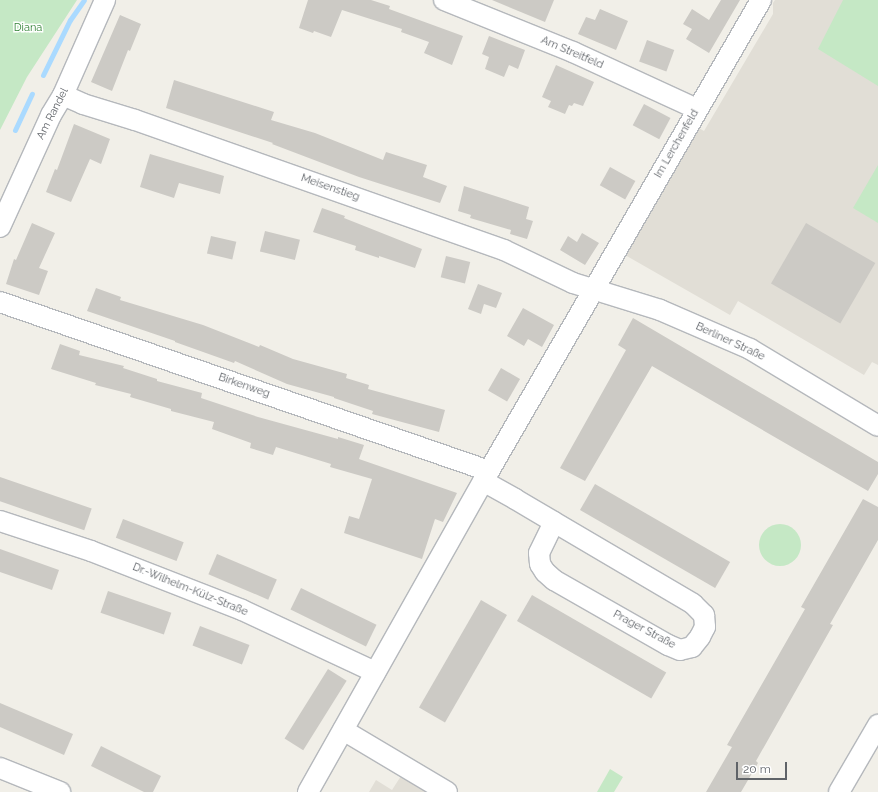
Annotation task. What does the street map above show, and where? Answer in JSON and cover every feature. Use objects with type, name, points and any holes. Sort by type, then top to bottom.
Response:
[{"type":"street","name":"Am Randel","points":[[0,228],[51,115],[63,95],[105,0]]},
{"type":"street","name":"Am Streitfeld","points":[[444,0],[573,52],[697,109]]},
{"type":"street","name":"Im Lerchenfeld","points":[[594,289],[761,0]]},
{"type":"street","name":"Meisenstieg","points":[[63,95],[83,104],[142,122],[504,250],[573,283],[594,289]]},
{"type":"street","name":"Berliner Straße","points":[[594,289],[660,310],[750,349],[878,426]]},
{"type":"street","points":[[308,792],[486,476],[594,289]]},
{"type":"street","name":"Birkenweg","points":[[0,302],[486,476]]},
{"type":"street","name":"Prager Straße","points":[[486,476],[554,522],[693,604],[704,615],[705,627],[700,637],[692,647],[680,650],[668,645],[554,580],[545,572],[540,564],[538,553],[554,522]]},
{"type":"street","name":"Dr.-Wilhelm-Külz-Straße","points":[[0,521],[91,551],[242,610],[375,672]]},
{"type":"street","points":[[839,792],[878,725]]},
{"type":"street","points":[[343,730],[447,792]]},
{"type":"street","points":[[0,768],[60,792]]},
{"type":"shaded area","points":[[775,0],[878,0],[878,365],[872,362],[864,375],[738,301],[730,315],[625,255],[697,127],[704,131],[773,14],[773,3]]},
{"type":"shaded area","points":[[401,776],[428,792],[369,792],[376,780],[392,790]]},
{"type":"green space","name":"Diana","points":[[0,0],[77,0],[27,77],[0,130]]},
{"type":"green space","points":[[843,0],[878,0],[878,86],[818,49]]},
{"type":"green space","points":[[878,165],[878,223],[853,208]]},
{"type":"green space","points":[[776,524],[784,524],[792,527],[798,533],[801,545],[798,557],[792,563],[784,566],[776,566],[768,563],[762,557],[759,549],[759,541],[762,533],[768,527]]},
{"type":"green space","points":[[610,769],[623,777],[614,792],[597,792]]},
{"type":"building","points":[[308,0],[371,0],[390,6],[389,9],[463,36],[452,65],[424,53],[429,42],[401,32],[402,29],[342,10],[331,37],[314,31],[313,33],[299,28]]},
{"type":"building","points":[[492,0],[554,0],[545,22]]},
{"type":"building","points":[[721,0],[740,0],[709,53],[686,39],[692,29],[683,24],[692,9],[709,20]]},
{"type":"building","points":[[600,9],[628,21],[616,50],[578,34],[586,17],[595,20]]},
{"type":"building","points":[[120,15],[141,24],[130,51],[128,50],[112,91],[91,82]]},
{"type":"building","points":[[489,36],[525,50],[518,69],[509,65],[504,77],[485,69],[489,57],[482,54]]},
{"type":"building","points":[[647,40],[674,50],[666,72],[639,62]]},
{"type":"building","points":[[556,65],[594,82],[583,106],[574,103],[572,106],[569,105],[565,114],[548,107],[551,101],[542,97]]},
{"type":"building","points":[[174,80],[274,112],[271,120],[315,133],[383,160],[386,152],[427,165],[423,177],[447,186],[440,203],[359,177],[272,144],[273,143],[166,108]]},
{"type":"building","points":[[644,104],[670,118],[659,139],[633,125]]},
{"type":"building","points":[[74,124],[110,139],[101,164],[90,159],[71,202],[46,192],[55,169],[57,170]]},
{"type":"building","points":[[150,154],[224,176],[220,194],[179,183],[174,198],[140,187]]},
{"type":"building","points":[[610,167],[635,181],[625,199],[600,185]]},
{"type":"building","points":[[464,186],[529,207],[526,219],[533,221],[527,239],[510,234],[511,230],[470,218],[471,215],[458,211]]},
{"type":"building","points":[[322,208],[345,216],[344,218],[422,249],[415,268],[355,250],[356,246],[313,232]]},
{"type":"building","points":[[32,223],[55,233],[39,268],[48,271],[39,295],[6,284],[14,259],[16,260]]},
{"type":"building","points":[[806,223],[875,263],[840,324],[771,284]]},
{"type":"building","points":[[265,231],[300,240],[295,260],[260,251]]},
{"type":"building","points":[[582,233],[599,243],[585,265],[560,250],[568,236],[577,242]]},
{"type":"building","points":[[211,236],[236,242],[232,259],[207,254]]},
{"type":"building","points":[[446,256],[470,262],[465,283],[441,277]]},
{"type":"building","points":[[478,284],[502,293],[496,308],[484,304],[481,314],[468,309]]},
{"type":"building","points":[[96,288],[121,297],[120,300],[203,325],[259,347],[260,345],[293,359],[347,374],[346,378],[369,385],[368,389],[445,410],[439,432],[372,414],[373,411],[334,397],[287,384],[235,361],[234,363],[87,311]]},
{"type":"building","points":[[523,308],[554,325],[542,347],[528,339],[524,346],[507,336]]},
{"type":"building","points":[[633,318],[878,462],[878,474],[868,491],[652,366],[585,481],[560,468],[626,350],[618,345]]},
{"type":"building","points":[[60,344],[80,351],[79,355],[124,366],[123,368],[157,379],[157,381],[202,393],[201,398],[258,417],[364,445],[359,459],[457,493],[443,522],[435,519],[422,559],[344,533],[349,516],[359,519],[372,479],[330,467],[331,464],[276,447],[273,455],[250,448],[251,443],[212,429],[214,422],[171,411],[171,409],[130,397],[131,394],[95,385],[96,383],[51,369]]},
{"type":"building","points":[[501,368],[520,379],[507,402],[488,391]]},
{"type":"building","points":[[0,477],[92,509],[84,530],[0,501]]},
{"type":"building","points":[[595,484],[730,562],[715,588],[580,510]]},
{"type":"building","points":[[863,499],[878,507],[878,540],[830,624],[833,625],[756,761],[758,763],[741,792],[706,792],[732,747],[727,745],[805,609],[801,607]]},
{"type":"building","points":[[123,519],[184,542],[177,561],[116,538]]},
{"type":"building","points":[[0,549],[59,570],[52,590],[0,572]]},
{"type":"building","points":[[217,554],[277,579],[268,600],[208,574]]},
{"type":"building","points":[[301,588],[376,625],[366,646],[290,610]]},
{"type":"building","points":[[108,591],[171,613],[164,635],[101,613]]},
{"type":"building","points":[[532,595],[666,672],[651,698],[517,621]]},
{"type":"building","points":[[481,600],[507,615],[445,722],[419,707]]},
{"type":"building","points":[[200,626],[249,645],[242,665],[192,646]]},
{"type":"building","points":[[328,669],[347,681],[303,750],[285,739]]},
{"type":"building","points":[[0,703],[73,734],[64,755],[0,727]]},
{"type":"building","points":[[101,746],[161,776],[153,792],[144,792],[91,766]]},
{"type":"waterway","points":[[43,75],[70,20],[84,0]]},
{"type":"waterway","points":[[15,130],[32,94]]}]
